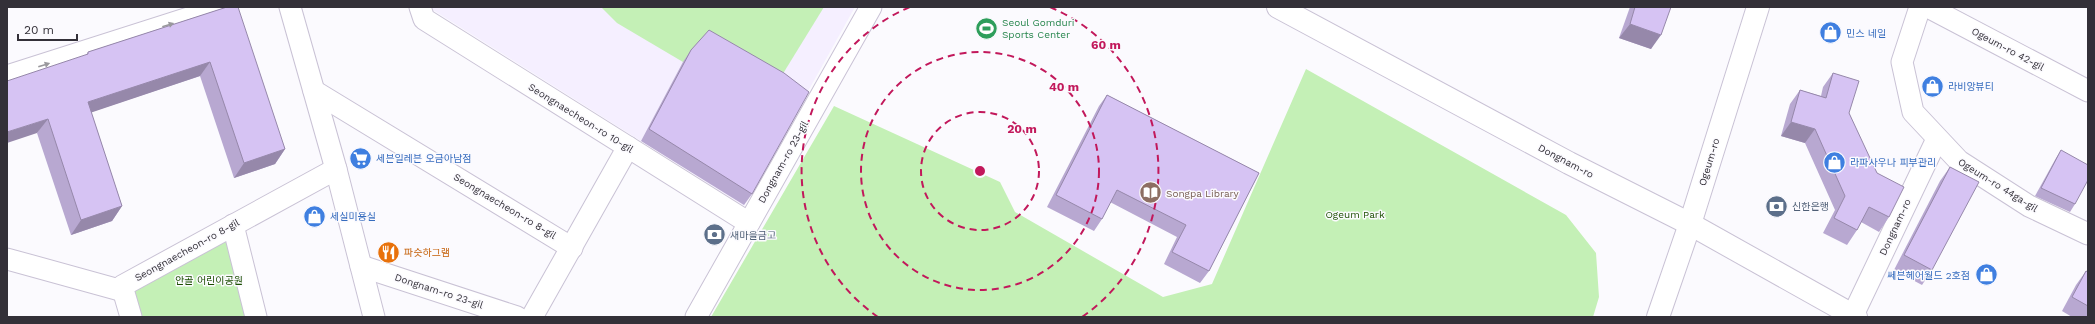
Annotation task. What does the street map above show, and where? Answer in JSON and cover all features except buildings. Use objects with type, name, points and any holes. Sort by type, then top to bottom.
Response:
[{"type":"main road","name":"Dongnam-ro","points":[[1278,7],[1569,163],[1690,224],[1855,316]]},
{"type":"main road","name":"Ogeum-ro","points":[[1658,317],[1690,224],[1758,7]]},
{"type":"street","points":[[7,76],[223,7]]},
{"type":"street","points":[[290,7],[336,169],[374,317]]},
{"type":"street","name":"Seongnaecheon-ro 10-gil","points":[[420,7],[424,19],[749,223]]},
{"type":"street","name":"Dongnam-ro 23-gil","points":[[696,317],[871,7]]},
{"type":"street","name":"Ogeum-ro 44ga-gil","points":[[1920,7],[1902,62],[1912,112],[1959,161],[2029,206],[2088,234]]},
{"type":"street","name":"Ogeum-ro 42-gil","points":[[1928,7],[2088,91]]},
{"type":"street","name":"Seongnaecheon-ro 8-gil","points":[[314,91],[572,248]]},
{"type":"street","name":"Dongnam-ro","points":[[1855,316],[1937,139]]},
{"type":"street","points":[[532,317],[628,147]]},
{"type":"street","name":"Seongnaecheon-ro 8-gil","points":[[123,288],[233,225],[336,169]]},
{"type":"street","points":[[233,225],[256,317]]},
{"type":"street","points":[[7,260],[123,288],[131,317]]},
{"type":"street","name":"Dongnam-ro 23-gil","points":[[361,266],[517,317]]},
{"type":"shaded area","points":[[432,7],[855,7],[744,206],[433,10]]},
{"type":"green space","points":[[601,7],[824,7],[776,85],[683,62],[617,23]]},
{"type":"green space","name":"Ogeum Park","points":[[1306,69],[1566,215],[1596,253],[1599,297],[1593,317],[711,317],[834,106],[1000,182],[1015,212],[1163,297],[1212,284]]},
{"type":"green space","name":"안골 어린이공원","points":[[233,225],[256,317],[131,317],[123,291]]},
{"type":"place","name":"Seoul Gomduri Sports Center","points":[[986,28]]},
{"type":"place","name":"민스 네일","points":[[1830,33]]},
{"type":"place","name":"라비앙뷰티","points":[[1933,86]]},
{"type":"place","name":"세븐일레븐 오금아남점","points":[[361,158]]},
{"type":"place","name":"라파사우나 피부관리","points":[[1834,162]]},
{"type":"place","name":"Songpa Library","points":[[1150,193]]},
{"type":"place","name":"신한은행","points":[[1776,206]]},
{"type":"place","name":"세실미용실","points":[[315,216]]},
{"type":"place","name":"새마을금고","points":[[715,235]]},
{"type":"place","name":"파슷하그램","points":[[388,252]]},
{"type":"place","name":"쎄븐헤어월드 2호점","points":[[1986,275]]}]
